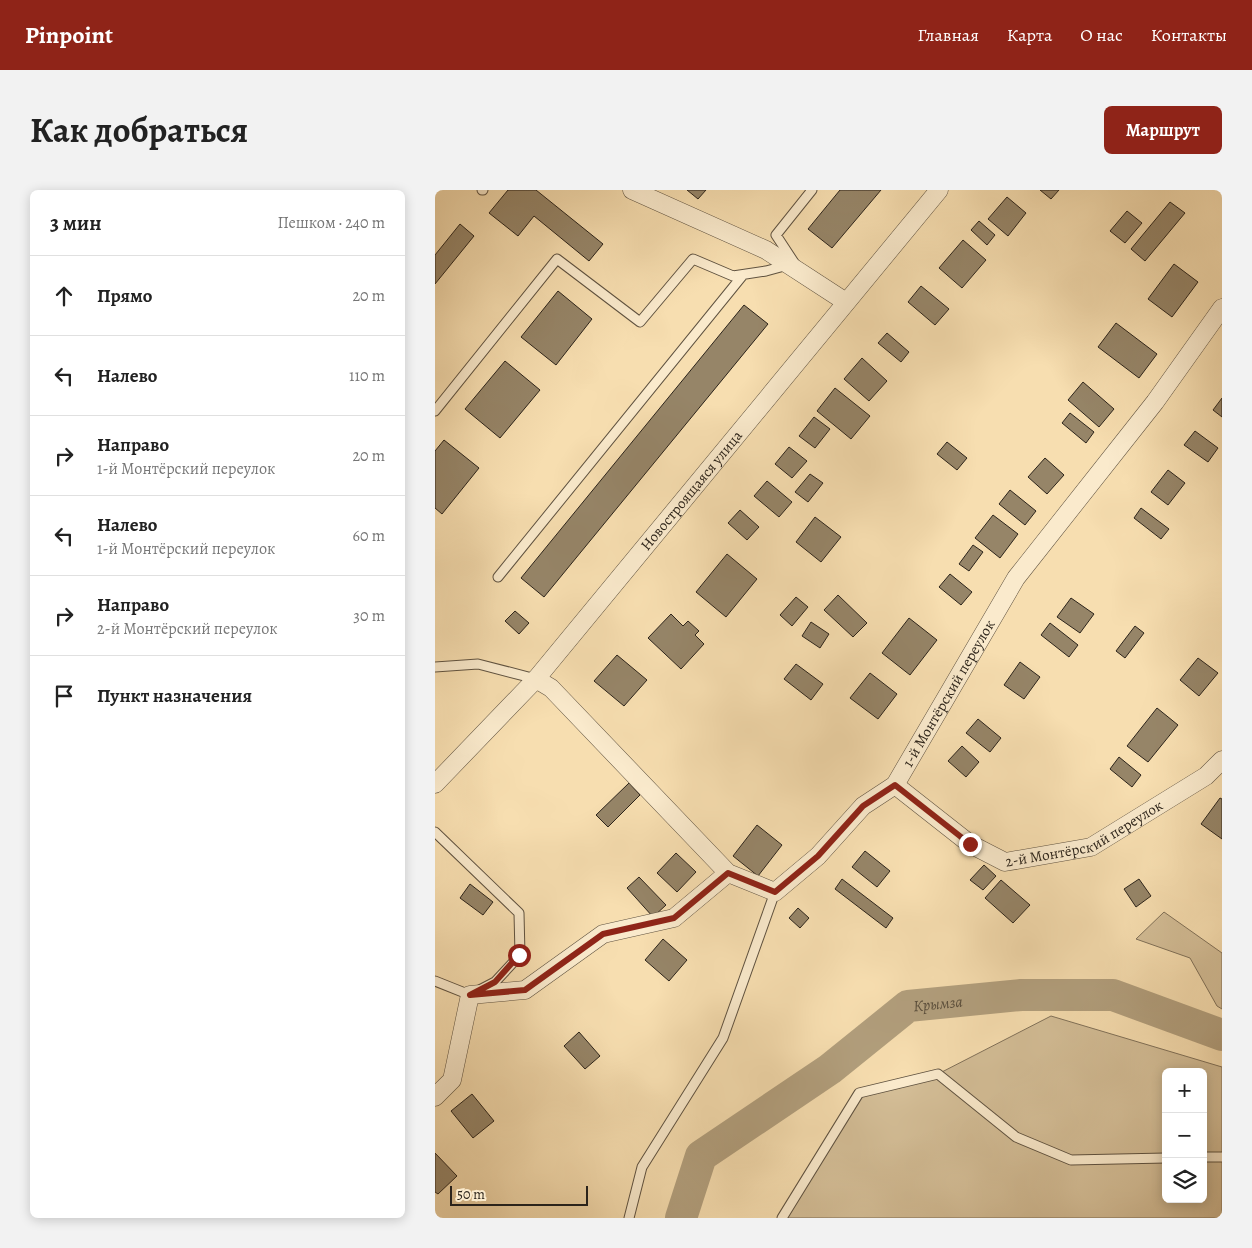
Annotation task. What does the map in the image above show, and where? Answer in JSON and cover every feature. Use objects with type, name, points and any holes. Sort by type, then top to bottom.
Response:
[{"type":"street","points":[[632,190],[766,250],[846,302]]},
{"type":"street","name":"Новостроящаяся улица","points":[[435,784],[536,679],[939,190]]},
{"type":"street","name":"1-й Монтёрский переулок","points":[[775,892],[818,856],[863,806],[895,785],[1016,578],[1155,402],[1222,308]]},
{"type":"street","points":[[536,679],[551,688],[728,873],[775,892]]},
{"type":"street","name":"2-й Монтёрский переулок","points":[[895,785],[970,844],[1005,862],[1091,847],[1206,776],[1222,760]]},
{"type":"street","points":[[435,1097],[452,1080],[470,995],[525,990],[603,934],[674,918],[728,873]]},
{"type":"lane","points":[[435,411],[557,259],[640,322],[693,259],[733,276],[795,269],[776,235],[812,190]]},
{"type":"lane","points":[[498,577],[743,275]]},
{"type":"lane","points":[[435,667],[478,664],[536,679]]},
{"type":"lane","points":[[435,832],[519,913],[519,955],[495,982],[470,995],[435,981]]},
{"type":"lane","points":[[629,1218],[642,1167],[723,1038],[775,892]]},
{"type":"lane","points":[[782,1218],[859,1093],[938,1074],[1016,1137],[1071,1160],[1162,1158]]},
{"type":"lane","points":[[1207,1157],[1222,1157]]},
{"type":"lane","points":[[635,1218],[642,1167]]},
{"type":"shaded area","points":[[1164,912],[1222,953],[1222,1009],[1217,1006],[1190,958],[1136,939]]},
{"type":"shaded area","points":[[1051,1016],[1222,1067],[1222,1218],[782,1218],[859,1093],[938,1074]]},
{"type":"building","points":[[508,190],[536,190],[603,244],[589,261],[534,216],[518,236],[489,213]]},
{"type":"building","points":[[687,190],[706,190],[698,199]]},
{"type":"building","points":[[840,190],[881,190],[832,248],[808,229]]},
{"type":"building","points":[[1040,190],[1059,190],[1051,199]]},
{"type":"building","points":[[1007,197],[1026,213],[1008,236],[988,219]]},
{"type":"building","points":[[1170,202],[1185,213],[1145,261],[1131,249]]},
{"type":"building","points":[[1127,211],[1142,223],[1125,243],[1110,231]]},
{"type":"building","points":[[979,221],[995,235],[987,245],[971,230]]},
{"type":"building","points":[[460,224],[474,236],[435,284],[435,255]]},
{"type":"building","points":[[963,240],[986,260],[962,288],[939,268]]},
{"type":"building","points":[[1174,264],[1198,282],[1172,317],[1148,299]]},
{"type":"building","points":[[921,286],[949,309],[935,325],[908,302]]},
{"type":"building","points":[[558,291],[592,319],[556,365],[521,337]]},
{"type":"building","points":[[744,305],[768,324],[544,597],[521,578]]},
{"type":"building","points":[[1116,323],[1157,354],[1139,378],[1098,347]]},
{"type":"building","points":[[887,333],[909,352],[901,362],[878,343]]},
{"type":"building","points":[[862,358],[887,381],[869,401],[844,379]]},
{"type":"building","points":[[505,361],[540,390],[500,438],[465,409]]},
{"type":"building","points":[[1083,382],[1114,409],[1099,427],[1068,400]]},
{"type":"building","points":[[835,388],[870,416],[851,439],[817,411]]},
{"type":"building","points":[[1222,398],[1222,417],[1213,410]]},
{"type":"building","points":[[1070,413],[1094,432],[1086,443],[1062,423]]},
{"type":"building","points":[[814,417],[830,429],[815,448],[799,436]]},
{"type":"building","points":[[1195,431],[1218,448],[1208,462],[1184,445]]},
{"type":"building","points":[[444,440],[479,468],[442,514],[435,508],[435,451]]},
{"type":"building","points":[[947,442],[967,458],[957,470],[937,454]]},
{"type":"building","points":[[789,447],[807,461],[792,478],[775,464]]},
{"type":"building","points":[[1045,458],[1064,475],[1047,494],[1028,477]]},
{"type":"building","points":[[1168,470],[1185,483],[1168,505],[1151,492]]},
{"type":"building","points":[[810,474],[823,483],[808,502],[795,492]]},
{"type":"building","points":[[767,481],[792,502],[779,517],[754,496]]},
{"type":"building","points":[[1010,490],[1036,511],[1025,525],[999,504]]},
{"type":"building","points":[[1141,508],[1169,529],[1161,539],[1134,518]]},
{"type":"building","points":[[740,510],[759,527],[747,540],[728,523]]},
{"type":"building","points":[[993,515],[1018,534],[1000,558],[975,538]]},
{"type":"building","points":[[815,517],[841,537],[821,562],[796,542]]},
{"type":"building","points":[[973,545],[983,552],[969,571],[959,564]]},
{"type":"building","points":[[727,554],[757,579],[726,617],[696,592]]},
{"type":"building","points":[[950,574],[972,592],[961,605],[939,587]]},
{"type":"building","points":[[838,595],[867,623],[853,637],[824,610]]},
{"type":"building","points":[[796,597],[808,607],[792,626],[780,615]]},
{"type":"building","points":[[1071,598],[1094,614],[1080,633],[1057,617]]},
{"type":"building","points":[[515,611],[529,623],[519,634],[505,621]]},
{"type":"building","points":[[671,614],[683,626],[688,621],[699,631],[695,635],[704,644],[681,669],[648,638]]},
{"type":"building","points":[[909,618],[937,640],[910,675],[882,653]]},
{"type":"building","points":[[811,622],[829,634],[820,648],[802,636]]},
{"type":"building","points":[[1050,623],[1078,645],[1069,657],[1041,635]]},
{"type":"building","points":[[1135,626],[1144,633],[1125,658],[1116,651]]},
{"type":"building","points":[[617,655],[647,680],[624,706],[594,681]]},
{"type":"building","points":[[1198,658],[1218,673],[1199,696],[1180,680]]},
{"type":"building","points":[[1020,662],[1040,677],[1024,699],[1004,685]]},
{"type":"building","points":[[796,664],[823,684],[811,700],[784,679]]},
{"type":"building","points":[[870,673],[897,694],[878,719],[850,698]]},
{"type":"building","points":[[1157,708],[1178,725],[1148,762],[1127,746]]},
{"type":"building","points":[[978,719],[1001,738],[990,752],[966,733]]},
{"type":"building","points":[[962,746],[979,762],[966,777],[948,761]]},
{"type":"building","points":[[1119,757],[1141,775],[1132,787],[1110,769]]},
{"type":"building","points":[[629,783],[640,795],[608,827],[596,815]]},
{"type":"building","points":[[1220,798],[1222,799],[1222,839],[1201,824]]},
{"type":"building","points":[[757,825],[782,845],[758,876],[733,856]]},
{"type":"building","points":[[865,851],[890,871],[877,887],[852,867]]},
{"type":"building","points":[[676,853],[696,872],[677,892],[657,873]]},
{"type":"building","points":[[984,865],[996,876],[983,890],[970,880]]},
{"type":"building","points":[[639,877],[666,905],[653,917],[627,888]]},
{"type":"building","points":[[842,879],[893,918],[886,928],[835,889]]},
{"type":"building","points":[[1139,879],[1151,896],[1136,907],[1124,889]]},
{"type":"building","points":[[1001,880],[1030,905],[1013,923],[985,898]]},
{"type":"building","points":[[470,884],[493,902],[483,915],[460,898]]},
{"type":"building","points":[[798,908],[809,918],[800,928],[789,918]]},
{"type":"building","points":[[663,939],[687,960],[669,981],[645,960]]},
{"type":"building","points":[[579,1032],[600,1056],[585,1069],[564,1046]]},
{"type":"building","points":[[472,1094],[494,1121],[473,1138],[451,1111]]},
{"type":"building","points":[[435,1153],[457,1176],[438,1194],[435,1192]]},
{"type":"waterway","name":"Крымза","points":[[681,1218],[701,1156],[830,1069],[908,1006],[1021,995],[1113,995],[1222,1035]]},
{"type":"route","points":[[519,955],[495,982],[470,995],[525,990],[603,934],[674,918],[728,873],[775,892],[818,856],[863,806],[895,785],[970,844]]}]
